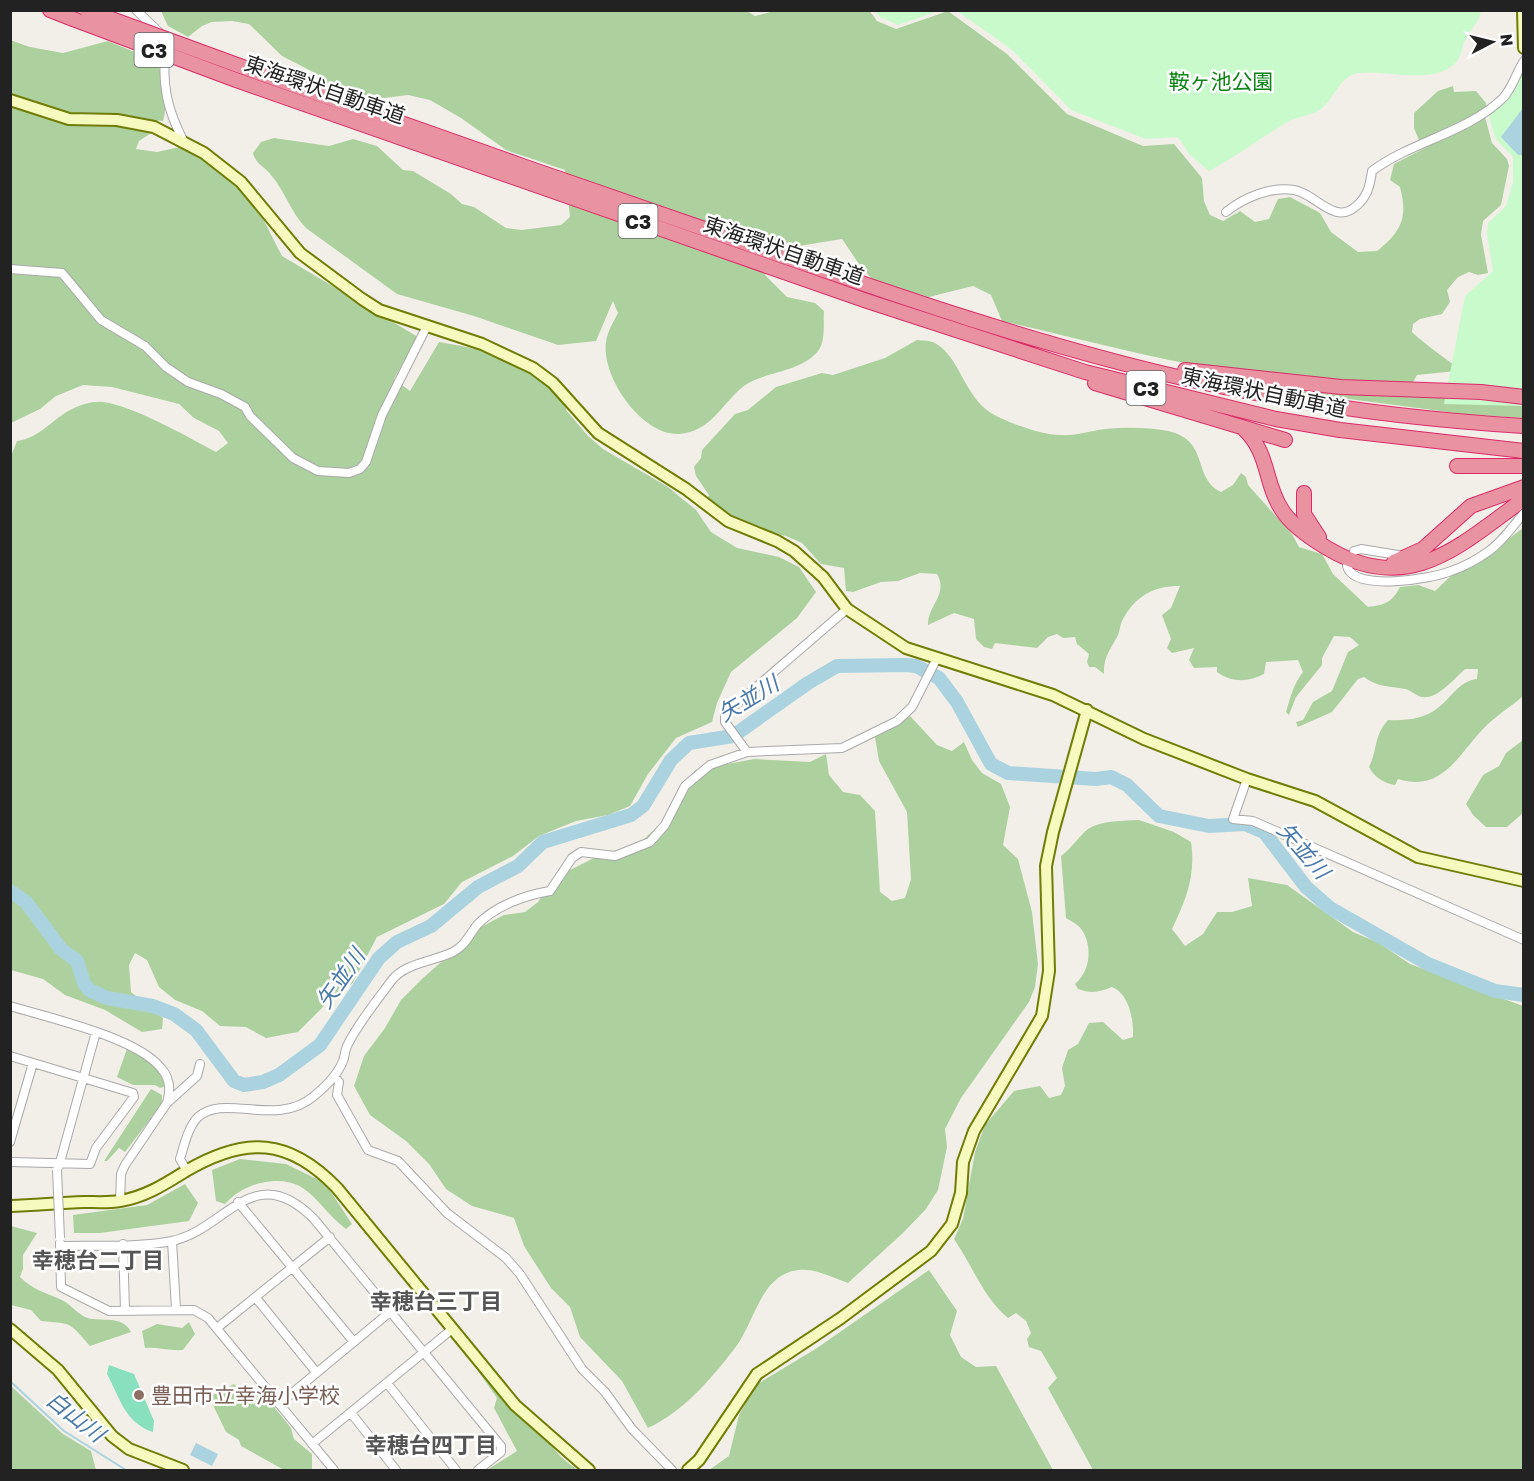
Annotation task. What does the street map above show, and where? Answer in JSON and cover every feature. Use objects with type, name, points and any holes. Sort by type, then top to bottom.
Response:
[{"type":"highway","name":"東海環状自動車道","points":[[50,10],[236,80],[497,170],[783,264],[1089,352],[1176,376],[1348,408],[1524,426]]},
{"type":"highway","name":"東海環状自動車道","points":[[87,10],[508,161],[989,343],[1096,375],[1276,419],[1362,433],[1524,451]]},
{"type":"highway","points":[[989,343],[1106,387],[1285,440]]},
{"type":"highway","points":[[1089,352],[1185,370],[1239,377],[1341,387],[1524,397]]},
{"type":"highway","points":[[1244,429],[1260,448],[1277,503],[1292,522],[1340,556],[1377,569],[1433,560],[1460,546],[1524,499]]},
{"type":"highway","points":[[1457,466],[1524,466]]},
{"type":"highway","points":[[1304,493],[1304,514],[1318,536],[1342,553],[1378,564],[1399,560],[1416,553],[1471,507],[1524,487]]},
{"type":"street","points":[[136,10],[166,41],[164,71],[170,114],[183,140]]},
{"type":"street","points":[[1523,10],[1524,48]]},
{"type":"street","points":[[1226,212],[1238,202],[1288,189],[1304,193],[1333,212],[1341,214],[1353,209],[1367,194],[1372,171],[1390,159],[1494,105],[1510,89],[1524,62]]},
{"type":"street","points":[[10,100],[69,119],[117,120],[141,124],[183,140],[222,165],[241,182],[300,253],[379,310],[482,344],[533,368],[553,383],[598,433],[626,453],[686,489],[728,521],[777,541],[794,551],[823,577],[847,609],[906,648],[936,660],[1018,682],[1087,710],[1144,739],[1247,779],[1315,801],[1418,857],[1524,881]]},
{"type":"street","points":[[10,269],[30,273],[62,273],[102,320],[145,346],[166,367],[188,382],[221,394],[245,407],[250,416],[293,458],[318,471],[349,473],[360,469],[366,462],[382,415],[427,326]]},
{"type":"street","points":[[1347,566],[1348,572],[1354,577],[1371,580],[1415,581],[1452,571],[1489,551],[1524,513]]},
{"type":"street","points":[[1354,551],[1361,549],[1398,555]]},
{"type":"street","points":[[747,752],[725,722],[725,714],[847,609]]},
{"type":"street","points":[[187,1171],[180,1159],[187,1136],[197,1118],[208,1111],[243,1108],[284,1112],[296,1109],[314,1097],[334,1077],[343,1063],[348,1045],[400,972],[450,953],[470,939],[475,927],[487,916],[530,894],[550,891],[573,858],[581,852],[615,856],[650,842],[665,825],[685,786],[710,765],[747,752],[842,748],[897,721],[912,707],[936,660]]},
{"type":"street","points":[[688,1470],[699,1461],[757,1374],[841,1318],[931,1251],[952,1224],[961,1193],[963,1162],[974,1131],[1032,1037],[1042,1016],[1049,971],[1046,866],[1063,793],[1087,710]]},
{"type":"street","points":[[1247,779],[1233,819],[1253,821],[1524,940]]},
{"type":"street","points":[[10,1006],[96,1032],[123,1043],[161,1067],[167,1076],[170,1092],[167,1103]]},
{"type":"street","points":[[96,1032],[58,1167],[61,1287],[109,1311],[194,1310],[208,1318],[334,1470]]},
{"type":"street","points":[[10,1056],[133,1093],[134,1099],[96,1148],[90,1164],[58,1167],[10,1162]]},
{"type":"street","points":[[10,1142],[33,1063]]},
{"type":"street","points":[[120,1201],[121,1174],[125,1165],[167,1103],[197,1076],[200,1064]]},
{"type":"street","points":[[334,1077],[339,1082],[337,1095],[368,1150],[398,1161],[447,1213],[506,1258],[527,1284],[578,1362],[605,1392],[632,1429],[672,1470]]},
{"type":"street","points":[[10,1206],[120,1201],[161,1187],[231,1149],[280,1149],[302,1158],[318,1168],[337,1188],[451,1330],[515,1404],[589,1470]]},
{"type":"street","points":[[60,1242],[123,1244],[172,1241],[191,1234],[238,1202],[253,1196],[290,1199],[302,1206],[330,1237],[501,1446],[501,1452],[478,1470]]},
{"type":"street","points":[[238,1202],[354,1342]]},
{"type":"street","points":[[217,1328],[330,1237]]},
{"type":"street","points":[[172,1241],[176,1309]]},
{"type":"street","points":[[123,1244],[125,1310]]},
{"type":"street","points":[[256,1298],[316,1372]]},
{"type":"street","points":[[279,1404],[390,1312]]},
{"type":"street","points":[[10,1329],[58,1370],[112,1436],[129,1449],[183,1470]]},
{"type":"street","points":[[312,1444],[451,1330]]},
{"type":"street","points":[[387,1383],[456,1470]]},
{"type":"street","points":[[351,1413],[396,1470]]},
{"type":"street","points":[[150,1470],[157,1461]]},
{"type":"green space","points":[[745,10],[755,16],[778,10],[869,10],[877,21],[896,29],[948,11],[1007,54],[1067,114],[1143,146],[1174,144],[1202,178],[1204,201],[1210,215],[1223,221],[1240,211],[1255,222],[1269,219],[1278,199],[1290,197],[1320,213],[1331,232],[1358,252],[1377,251],[1392,237],[1401,223],[1403,207],[1400,187],[1390,180],[1394,164],[1485,117],[1492,143],[1507,159],[1509,166],[1501,205],[1483,221],[1481,235],[1488,273],[1478,275],[1469,272],[1458,277],[1447,290],[1450,302],[1442,314],[1420,319],[1413,324],[1412,332],[1455,365],[1456,371],[1417,375],[1412,384],[1244,374],[1193,365],[1002,321],[991,295],[973,286],[929,297],[874,281],[861,267],[842,239],[799,246],[778,243],[765,275],[787,297],[815,303],[824,311],[821,347],[802,364],[762,377],[744,386],[700,428],[679,434],[665,432],[638,415],[617,387],[610,371],[606,356],[606,342],[618,313],[613,301],[596,341],[558,345],[474,316],[397,294],[306,228],[296,216],[276,181],[258,162],[253,153],[261,142],[274,138],[329,146],[353,139],[377,146],[403,170],[413,171],[451,194],[462,204],[474,207],[506,228],[522,230],[561,225],[570,217],[565,170],[506,150],[461,118],[430,100],[408,95],[360,101],[326,88],[317,74],[282,56],[249,24],[232,21],[212,22],[202,26],[188,37],[168,26],[161,11]]},
{"type":"green space","points":[[875,11],[938,11],[898,25],[880,17]]},
{"type":"green space","name":"鞍ヶ池公園","points":[[957,11],[1481,11],[1479,19],[1468,34],[1458,60],[1448,69],[1435,74],[1420,75],[1362,73],[1352,75],[1343,82],[1321,109],[1287,122],[1209,171],[1190,155],[1178,137],[1146,139],[1071,110],[1011,49]]},
{"type":"green space","points":[[10,40],[30,47],[63,53],[108,41],[156,61],[164,91],[163,121],[70,114],[11,95]]},
{"type":"green space","points":[[1523,65],[1523,406],[1444,404],[1465,296],[1493,271],[1487,234],[1488,223],[1506,206],[1513,182],[1513,157],[1495,138],[1488,112]]},
{"type":"green space","points":[[1453,86],[1454,92],[1476,91],[1486,103],[1486,109],[1420,143],[1414,128],[1414,113],[1438,91]]},
{"type":"green space","points":[[10,105],[70,123],[115,125],[153,132],[139,141],[136,149],[157,152],[180,147],[190,149],[237,185],[255,203],[282,256],[418,337],[394,379],[410,391],[439,342],[478,350],[509,361],[523,368],[551,389],[566,404],[566,410],[588,436],[603,449],[668,487],[696,510],[711,532],[737,548],[779,557],[799,567],[816,592],[797,618],[731,672],[717,703],[712,722],[676,738],[648,774],[630,806],[608,815],[576,821],[539,836],[513,856],[462,882],[444,904],[377,937],[352,984],[342,988],[298,1032],[266,1038],[246,1027],[220,1026],[202,1011],[175,1000],[159,987],[147,960],[135,953],[129,965],[131,992],[163,1018],[162,1029],[142,1032],[105,1010],[65,995],[43,979],[11,970],[10,459],[17,441],[39,432],[72,409],[103,402],[130,409],[216,452],[228,443],[219,431],[194,418],[179,404],[112,387],[83,385],[56,396],[40,409],[11,423]]},
{"type":"green space","points":[[917,340],[933,342],[943,349],[982,406],[998,417],[1015,424],[1044,433],[1060,435],[1105,429],[1145,428],[1168,431],[1181,436],[1190,442],[1196,451],[1206,478],[1212,486],[1221,492],[1233,485],[1241,473],[1246,477],[1248,485],[1292,534],[1299,547],[1322,554],[1333,574],[1368,607],[1387,602],[1394,597],[1400,587],[1418,585],[1435,591],[1454,573],[1491,552],[1523,528],[1523,696],[1488,724],[1457,760],[1438,776],[1426,781],[1413,782],[1398,779],[1395,785],[1383,781],[1369,767],[1383,726],[1388,720],[1415,718],[1433,711],[1465,683],[1477,679],[1478,669],[1465,669],[1440,692],[1428,697],[1405,689],[1378,684],[1364,677],[1358,679],[1332,712],[1298,727],[1296,722],[1303,720],[1313,702],[1332,691],[1348,652],[1359,645],[1350,637],[1334,636],[1322,658],[1322,665],[1296,697],[1289,715],[1286,712],[1291,696],[1303,672],[1298,660],[1266,662],[1264,674],[1252,679],[1235,680],[1217,672],[1217,667],[1194,668],[1189,660],[1194,648],[1172,653],[1167,648],[1171,639],[1162,615],[1171,608],[1180,586],[1153,590],[1133,605],[1122,621],[1118,635],[1108,653],[1104,674],[1095,667],[1089,667],[1087,662],[1089,654],[1077,644],[1075,637],[1063,638],[1057,634],[1048,637],[1037,648],[995,643],[992,649],[984,647],[976,639],[974,619],[954,613],[928,625],[941,588],[937,574],[920,573],[898,581],[881,582],[853,592],[846,591],[844,568],[821,564],[802,543],[786,536],[763,531],[734,518],[707,500],[709,495],[696,476],[694,467],[701,458],[702,450],[735,414],[748,410],[776,387],[822,373],[833,375],[885,358]]},
{"type":"green space","points":[[1296,387],[1434,396],[1523,406],[1523,418],[1463,414],[1296,392]]},
{"type":"green space","points":[[910,716],[937,745],[952,751],[964,742],[972,760],[982,773],[1001,784],[1010,807],[1003,845],[1018,859],[1032,912],[1038,964],[1035,987],[1029,1002],[961,1098],[945,1129],[947,1147],[938,1190],[926,1209],[848,1283],[811,1270],[786,1273],[775,1280],[760,1301],[742,1338],[716,1371],[685,1403],[648,1428],[622,1381],[580,1337],[570,1307],[551,1288],[524,1246],[514,1218],[472,1206],[446,1189],[429,1164],[406,1141],[370,1115],[354,1086],[364,1056],[385,1028],[401,1000],[481,927],[504,915],[525,912],[538,902],[554,878],[604,853],[627,848],[644,839],[672,813],[695,770],[754,759],[810,762],[826,754],[829,775],[843,792],[860,795],[875,811],[880,892],[892,901],[905,898],[911,879],[907,812],[879,761],[875,737]]},
{"type":"green space","points":[[1523,740],[1523,813],[1507,827],[1486,827],[1473,815],[1466,804],[1483,775],[1499,766],[1506,753]]},
{"type":"green space","points":[[1139,820],[1174,832],[1191,842],[1192,865],[1189,887],[1172,929],[1185,946],[1203,934],[1217,912],[1232,912],[1252,906],[1248,878],[1287,885],[1353,932],[1379,943],[1410,964],[1523,1006],[1523,1470],[1093,1470],[1048,1388],[1057,1378],[1041,1351],[1029,1347],[1027,1339],[1031,1333],[1026,1321],[1016,1313],[1008,1318],[999,1310],[978,1280],[954,1239],[963,1219],[975,1152],[985,1125],[1014,1091],[1040,1086],[1049,1098],[1061,1095],[1065,1086],[1062,1068],[1068,1050],[1078,1044],[1089,1023],[1103,1022],[1123,1040],[1133,1037],[1133,1023],[1129,1008],[1118,990],[1112,987],[1087,992],[1078,989],[1075,984],[1087,966],[1089,951],[1082,930],[1066,918],[1061,856],[1088,829],[1094,826]]},
{"type":"green space","points":[[128,1046],[156,1058],[166,1086],[160,1088],[155,1085],[133,1085],[117,1077]]},
{"type":"green space","points":[[151,1089],[162,1095],[162,1104],[125,1152],[119,1148],[107,1161],[104,1161]]},
{"type":"green space","points":[[240,1159],[286,1164],[325,1183],[352,1224],[346,1229],[310,1193],[290,1183],[277,1181],[261,1183],[241,1191],[225,1204],[216,1201],[212,1170]]},
{"type":"green space","points":[[185,1184],[198,1203],[189,1221],[100,1233],[74,1233],[73,1215],[147,1205]]},
{"type":"green space","points":[[11,1226],[37,1233],[23,1255],[23,1269],[20,1277],[40,1291],[65,1302],[85,1317],[117,1321],[127,1326],[131,1332],[90,1346],[69,1325],[41,1321],[31,1310],[11,1305]]},
{"type":"green space","points":[[929,1270],[957,1311],[950,1335],[961,1357],[976,1367],[996,1366],[1053,1470],[709,1470],[729,1456],[739,1415],[756,1385],[817,1348]]},
{"type":"green space","points":[[189,1322],[195,1334],[183,1350],[145,1348],[142,1331],[157,1324],[182,1328]]},
{"type":"green space","points":[[467,1346],[561,1457],[577,1470],[487,1470],[517,1451],[494,1408],[497,1398],[464,1351]]},
{"type":"green space","points":[[109,1365],[134,1374],[154,1421],[153,1432],[136,1423],[124,1409],[107,1374]]},
{"type":"green space","points":[[234,1384],[241,1392],[254,1394],[271,1403],[291,1428],[294,1439],[312,1454],[312,1469],[284,1470],[241,1446],[239,1440],[226,1432],[209,1397]]},
{"type":"green space","points":[[11,1386],[63,1434],[91,1451],[96,1470],[11,1470]]},
{"type":"water","points":[[1523,108],[1523,155],[1518,155],[1501,137]]},
{"type":"water","points":[[196,1443],[218,1454],[212,1466],[190,1455]]},
{"type":"waterway","name":"矢並川","points":[[10,891],[26,902],[61,949],[77,961],[84,983],[89,990],[107,998],[153,1006],[174,1014],[196,1030],[234,1081],[244,1085],[263,1082],[279,1075],[320,1045],[379,958],[397,942],[431,926],[478,887],[518,866],[543,842],[631,815],[643,806],[671,760],[689,743],[733,736],[808,683],[837,666],[905,665],[916,666],[939,678],[957,702],[991,764],[1008,773],[1096,779],[1111,777],[1127,785],[1159,816],[1209,826],[1245,824],[1264,832],[1306,887],[1330,908],[1428,964],[1495,991],[1524,995]]},
{"type":"waterway","name":"白山川","points":[[10,1381],[64,1431],[126,1470]]},
{"type":"place","name":"豊田市立幸海小学校","points":[[139,1395]]},
{"type":"district","name":"幸穂台二丁目","points":[[98,1259]]},
{"type":"district","name":"幸穂台三丁目","points":[[436,1300]]},
{"type":"district","name":"幸穂台四丁目","points":[[431,1444]]}]
